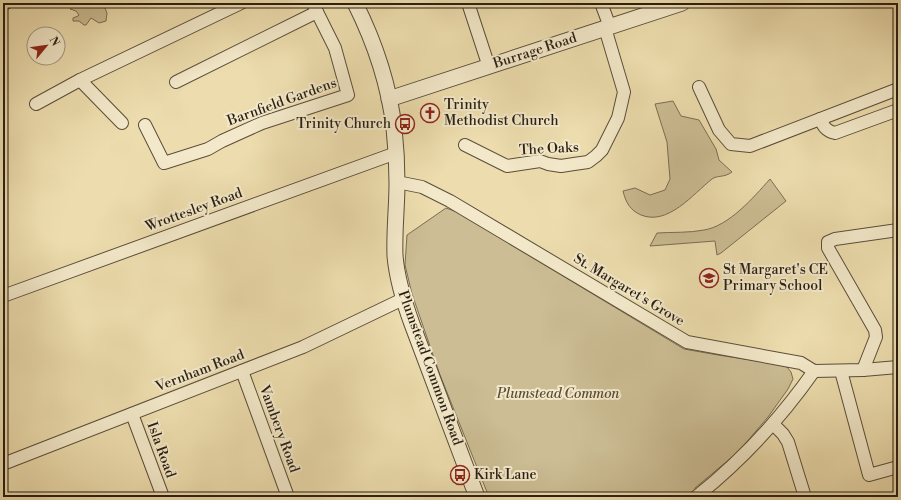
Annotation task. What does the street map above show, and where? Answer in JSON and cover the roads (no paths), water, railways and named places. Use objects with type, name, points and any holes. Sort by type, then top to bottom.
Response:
[{"type":"street","points":[[36,104],[80,80],[241,3]]},
{"type":"street","name":"Plumstead Common Road","points":[[355,3],[372,43],[389,99],[394,127],[397,182],[395,228],[396,257],[403,299],[477,497]]},
{"type":"street","name":"The Oaks","points":[[465,145],[507,166],[540,161],[562,166],[588,162],[602,150],[618,118],[624,92],[601,3]]},
{"type":"street","name":"Burrage Road","points":[[389,99],[682,3]]},
{"type":"street","points":[[469,6],[489,67]]},
{"type":"street","name":"Barnfield Gardens","points":[[145,125],[164,163],[208,149],[262,123],[348,95],[335,48],[315,8],[176,82]]},
{"type":"street","points":[[80,80],[122,123]]},
{"type":"street","points":[[699,87],[719,130],[731,144],[750,146],[898,89]]},
{"type":"street","points":[[820,119],[828,131],[835,133],[898,110]]},
{"type":"street","name":"Wrottesley Road","points":[[3,296],[396,153]]},
{"type":"street","name":"St. Margaret's Grove","points":[[397,182],[422,187],[450,201],[687,342],[801,363],[814,371],[863,370],[898,367]]},
{"type":"street","points":[[863,370],[876,337],[875,330],[828,248],[828,242],[834,239],[898,230]]},
{"type":"street","name":"Vernham Road","points":[[3,464],[303,347],[403,299]]},
{"type":"street","name":"Vambery Road","points":[[242,371],[288,497]]},
{"type":"street","points":[[696,497],[744,456],[773,424],[814,371]]},
{"type":"street","points":[[841,371],[869,475],[898,467]]},
{"type":"street","name":"Isla Road","points":[[132,414],[163,497]]},
{"type":"street","points":[[773,424],[783,434],[788,442],[805,497]]},
{"type":"place","name":"Trinity Methodist Church","points":[[430,113]]},
{"type":"place","name":"Trinity Church","points":[[405,124]]},
{"type":"place","name":"St Margaret's CE Primary School","points":[[709,278]]},
{"type":"place","name":"Kirk Lane","points":[[460,475]]},
{"type":"park label","name":"Plumstead Common","points":[[558,394]]}]
